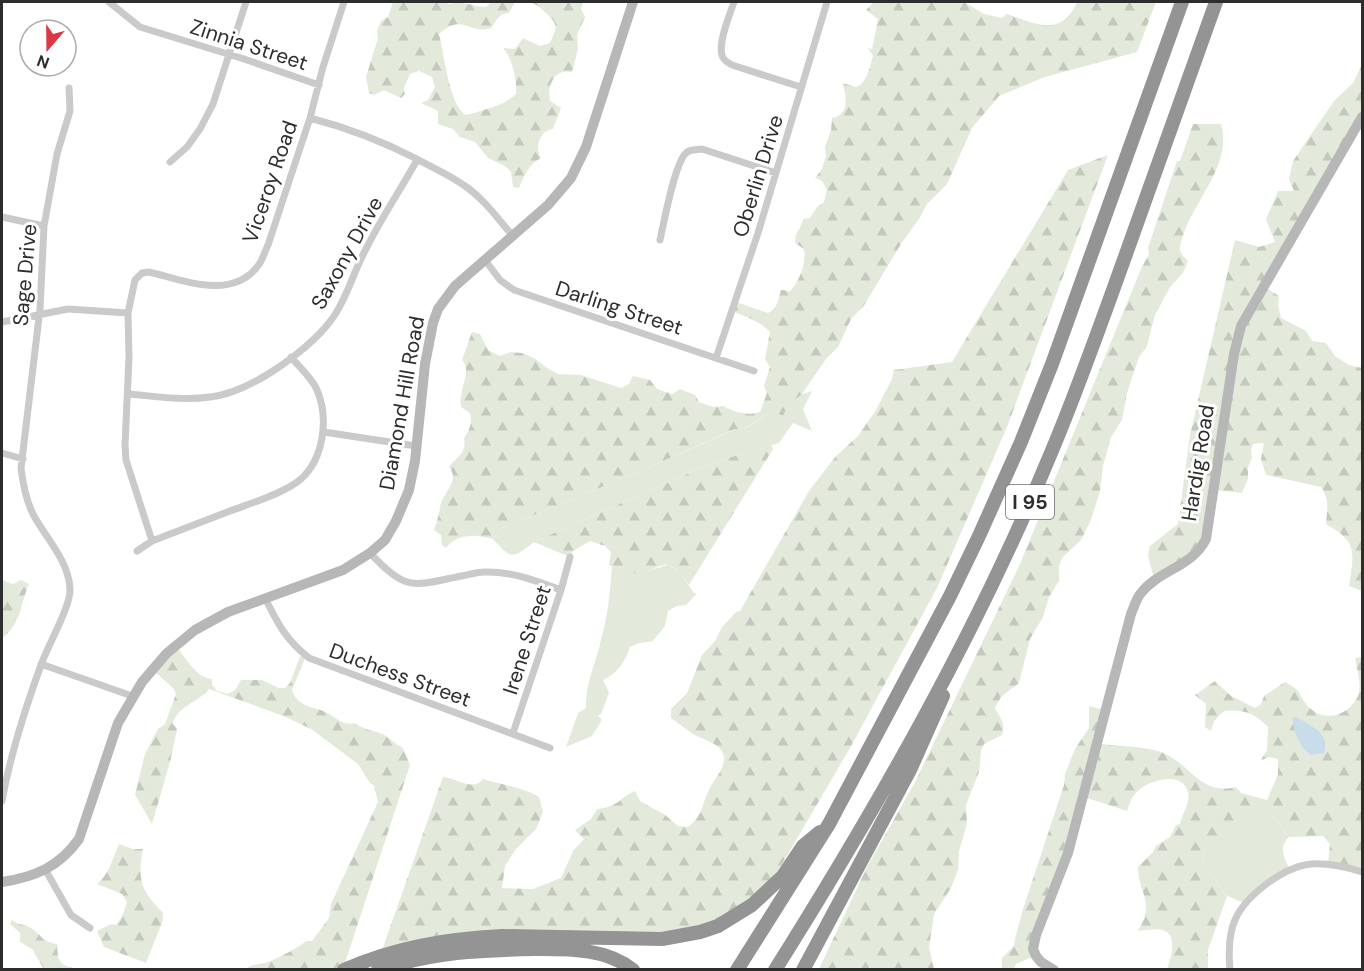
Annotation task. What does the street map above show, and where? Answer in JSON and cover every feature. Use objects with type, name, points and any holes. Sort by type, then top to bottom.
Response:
[{"type":"highway","name":"I 95","points":[[737,969],[829,824],[950,596],[1021,442],[1068,320],[1182,2]]},
{"type":"highway","name":"I 95","points":[[775,969],[864,825],[979,613],[1026,510],[1070,406],[1216,2]]},
{"type":"highway","points":[[803,969],[910,770],[979,613]]},
{"type":"highway","points":[[344,969],[406,948],[476,937],[662,939],[700,932],[726,921],[752,905],[783,876],[803,846],[829,824]]},
{"type":"highway","points":[[378,969],[438,954],[510,949],[566,949],[599,953],[619,960],[633,969]]},
{"type":"street","name":"Zinnia Street","points":[[109,2],[140,27],[319,85]]},
{"type":"street","points":[[170,162],[187,147],[213,105],[246,2]]},
{"type":"street","name":"Viceroy Road","points":[[152,541],[126,460],[128,313],[135,280],[142,273],[148,272],[216,286],[228,284],[246,276],[259,264],[310,118],[344,2]]},
{"type":"street","name":"Diamond Hill Road","points":[[2,882],[27,878],[45,869],[68,854],[79,839],[118,723],[132,696],[167,653],[195,630],[228,612],[343,570],[370,554],[385,540],[410,490],[425,364],[438,309],[455,286],[548,205],[571,178],[586,147],[633,2]]},
{"type":"street","points":[[734,2],[725,28],[721,53],[724,61],[801,87]]},
{"type":"street","name":"Oberlin Drive","points":[[716,358],[742,284],[827,2]]},
{"type":"street","name":"Sage Drive","points":[[2,801],[41,664],[66,609],[70,590],[68,574],[33,515],[24,491],[21,468],[39,314],[44,226],[57,154],[70,111],[69,88]]},
{"type":"street","name":"Hardig Road","points":[[1054,969],[1041,962],[1036,956],[1034,950],[1036,935],[1070,847],[1133,608],[1138,597],[1147,587],[1190,560],[1206,539],[1234,354],[1241,326],[1362,117]]},
{"type":"street","points":[[310,118],[364,134],[391,145],[466,187],[492,211],[513,236]]},
{"type":"street","points":[[660,240],[672,186],[684,155],[690,150],[702,149],[776,173]]},
{"type":"street","name":"Saxony Drive","points":[[128,394],[180,399],[211,397],[236,391],[256,381],[291,357],[321,331],[345,299],[352,276],[368,244],[417,160]]},
{"type":"street","points":[[2,217],[44,226]]},
{"type":"street","name":"Darling Street","points":[[484,260],[500,279],[514,290],[754,371]]},
{"type":"street","points":[[2,322],[68,309],[128,313]]},
{"type":"street","points":[[137,552],[152,541],[258,501],[300,480],[309,469],[324,432],[322,407],[316,387],[291,357]]},
{"type":"street","points":[[324,432],[416,446]]},
{"type":"street","points":[[2,453],[22,459]]},
{"type":"street","points":[[370,554],[398,579],[409,583],[426,584],[481,572],[498,572],[523,577],[561,590]]},
{"type":"street","name":"Irene Street","points":[[513,733],[570,557]]},
{"type":"street","name":"Duchess Street","points":[[266,598],[280,628],[293,646],[309,658],[550,748]]},
{"type":"street","points":[[41,664],[132,696]]},
{"type":"street","points":[[1230,969],[1229,943],[1235,920],[1249,897],[1293,868],[1312,864],[1339,866],[1362,872]]},
{"type":"street","points":[[45,869],[71,915],[90,928]]},
{"type":"green space","points":[[393,2],[446,2],[486,7],[491,2],[515,2],[509,13],[500,16],[491,28],[477,29],[460,24],[447,28],[439,34],[451,90],[460,110],[466,115],[499,105],[516,94],[514,70],[503,48],[515,49],[523,38],[540,46],[550,43],[556,26],[550,17],[530,2],[583,2],[581,9],[585,17],[577,35],[578,49],[572,72],[566,71],[556,75],[551,84],[550,101],[561,108],[553,129],[545,132],[538,144],[541,158],[530,167],[519,188],[513,187],[511,172],[505,166],[488,158],[475,142],[460,137],[453,129],[438,124],[438,111],[421,103],[428,100],[435,87],[432,77],[419,71],[410,74],[404,88],[405,94],[401,98],[384,90],[374,95],[369,93],[366,77],[378,38],[377,31],[381,21],[388,17]]},
{"type":"green space","points":[[874,2],[964,2],[984,14],[1002,18],[1007,14],[1028,22],[1047,25],[1064,20],[1077,2],[1156,2],[1137,52],[1045,77],[999,96],[972,128],[947,184],[927,204],[863,307],[851,319],[838,347],[826,359],[802,394],[788,405],[783,416],[770,413],[748,427],[735,429],[500,529],[493,539],[467,536],[450,543],[446,548],[442,545],[441,535],[434,530],[441,502],[452,482],[452,472],[449,467],[463,451],[464,438],[471,423],[470,413],[461,407],[461,394],[466,375],[465,364],[462,360],[472,332],[480,334],[488,350],[500,356],[511,352],[522,353],[558,374],[581,375],[621,388],[629,384],[633,376],[650,380],[657,389],[672,394],[680,389],[695,395],[699,402],[713,407],[723,406],[736,412],[750,414],[760,412],[767,393],[764,386],[770,367],[765,359],[770,332],[757,322],[732,311],[736,302],[768,313],[776,306],[781,290],[790,291],[799,277],[805,254],[804,249],[795,243],[796,235],[804,219],[810,218],[817,207],[824,202],[827,190],[822,181],[815,178],[822,169],[826,156],[825,146],[831,131],[832,118],[842,113],[846,104],[842,83],[856,87],[863,82],[869,70],[873,56],[868,48],[872,49],[878,19],[866,10]]},
{"type":"green space","points":[[1362,65],[1362,118],[1265,287],[1279,296],[1278,305],[1281,318],[1306,331],[1312,341],[1326,343],[1335,356],[1349,365],[1362,368],[1362,591],[1349,586],[1352,564],[1351,549],[1344,536],[1326,524],[1327,500],[1324,491],[1321,487],[1266,475],[1261,459],[1264,443],[1253,444],[1248,479],[1242,493],[1216,490],[1205,538],[1155,583],[1148,555],[1150,546],[1178,524],[1190,435],[1235,240],[1259,247],[1275,242],[1266,219],[1278,191],[1294,191],[1289,179],[1293,161],[1334,101],[1353,83]]},
{"type":"green space","points":[[1193,124],[1221,124],[1222,153],[1211,182],[1188,222],[1181,243],[1181,251],[1188,261],[1183,273],[1170,287],[1155,315],[1147,346],[1139,357],[1127,393],[1122,420],[1111,437],[1103,466],[1100,491],[1091,520],[1081,540],[1062,558],[1059,566],[1059,581],[1030,639],[1019,683],[1001,697],[995,708],[1002,721],[1003,731],[1002,735],[984,744],[981,751],[979,772],[966,805],[967,824],[959,851],[958,870],[951,888],[934,914],[929,947],[934,969],[819,969],[867,867],[916,780],[1020,564],[1149,254],[1148,248],[1177,161],[1180,161]]},
{"type":"green space","points":[[1108,155],[1007,427],[937,588],[850,748],[768,888],[751,906],[683,937],[501,936],[380,956],[443,777],[470,784],[479,783],[483,779],[519,788],[539,797],[543,812],[536,829],[516,849],[505,866],[502,888],[533,889],[561,878],[573,851],[584,839],[575,830],[591,819],[597,809],[614,804],[635,791],[640,801],[665,815],[678,826],[688,827],[693,823],[722,768],[724,759],[717,746],[693,734],[671,718],[671,709],[687,693],[702,655],[715,641],[722,627],[736,612],[740,611],[809,491],[836,456],[858,436],[876,410],[892,379],[894,370],[952,362],[1068,170]]},
{"type":"green space","points":[[812,391],[803,409],[812,431],[793,423],[779,443],[712,463],[534,542],[516,554],[512,555],[504,551],[493,539],[500,529],[736,429],[746,428],[771,413],[777,412],[802,394]]},
{"type":"green space","points":[[771,445],[773,449],[689,585],[678,571],[669,565],[636,573],[613,567],[609,565],[611,552],[605,546],[590,541],[573,551],[570,557],[534,542],[712,463]]},
{"type":"green space","points":[[669,565],[679,572],[694,593],[697,593],[686,605],[677,606],[668,611],[665,626],[653,641],[630,647],[620,666],[603,680],[609,693],[601,714],[598,716],[602,720],[592,736],[566,747],[578,713],[586,708],[589,681],[605,622],[612,566],[636,573]]},
{"type":"green space","points":[[2,580],[13,584],[21,580],[29,584],[17,620],[2,638]]},
{"type":"green space","points":[[177,647],[196,671],[212,679],[212,685],[217,691],[228,694],[235,690],[241,680],[262,680],[279,688],[285,688],[290,683],[301,654],[305,658],[292,690],[297,699],[304,705],[327,713],[342,722],[355,723],[365,729],[383,734],[403,748],[410,765],[343,969],[245,969],[268,962],[306,941],[312,941],[329,918],[331,904],[378,802],[374,786],[358,764],[311,729],[286,717],[209,689],[180,711],[172,723],[177,729],[152,824],[135,795],[145,754],[158,729],[165,724],[176,694],[174,689],[153,670]]},
{"type":"green space","points":[[1362,657],[1362,873],[1328,863],[1330,844],[1323,836],[1289,837],[1280,824],[1265,810],[1247,810],[1202,852],[1203,868],[1227,896],[1208,950],[1208,969],[1167,969],[1172,948],[1171,937],[1168,933],[1157,929],[1138,931],[1146,912],[1146,905],[1138,867],[1156,846],[1170,837],[1176,825],[1180,824],[1189,796],[1188,792],[1179,781],[1171,779],[1155,782],[1135,794],[1127,811],[1084,797],[1034,956],[1016,964],[1014,969],[1002,969],[1002,958],[1014,946],[1024,906],[1064,785],[1065,774],[1075,749],[1089,728],[1089,706],[1105,710],[1097,743],[1145,748],[1163,753],[1207,785],[1225,789],[1236,787],[1241,793],[1267,800],[1278,774],[1278,759],[1270,757],[1261,760],[1267,750],[1268,727],[1248,713],[1224,711],[1214,721],[1211,731],[1205,727],[1206,704],[1195,695],[1215,681],[1231,696],[1255,708],[1261,704],[1264,696],[1285,682],[1297,690],[1311,709],[1331,716],[1350,708],[1358,696],[1359,682],[1355,658]]},
{"type":"green space","points":[[1247,809],[1265,810],[1280,824],[1289,837],[1283,849],[1290,870],[1243,903],[1224,894],[1218,883],[1203,868],[1202,852]]},
{"type":"green space","points":[[119,844],[133,849],[143,849],[140,869],[142,884],[163,913],[163,920],[146,963],[104,947],[97,931],[111,924],[116,925],[122,917],[127,902],[122,894],[97,884],[108,870]]},
{"type":"green space","points":[[12,920],[31,928],[44,940],[57,944],[62,964],[76,969],[44,969],[32,949],[20,942],[20,933],[10,924]]},
{"type":"water","points":[[1293,717],[1318,730],[1325,740],[1324,753],[1311,755],[1303,748],[1295,733]]}]
